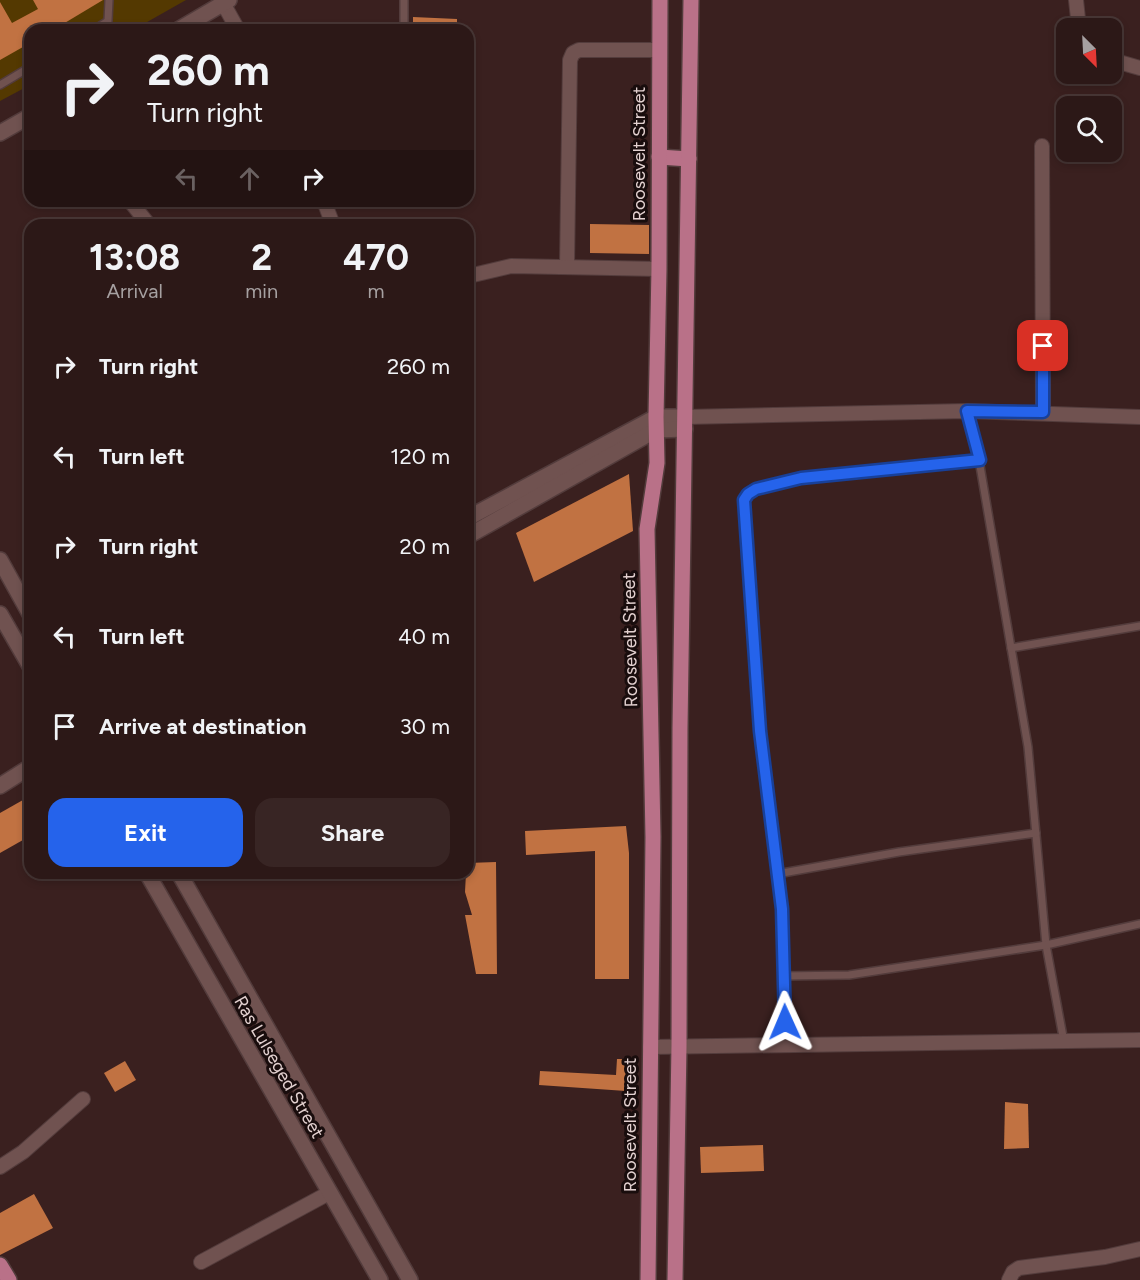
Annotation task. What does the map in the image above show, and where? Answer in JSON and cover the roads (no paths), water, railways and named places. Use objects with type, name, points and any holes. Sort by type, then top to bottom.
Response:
[{"type":"main road","name":"Roosevelt Street","points":[[648,1280],[653,837],[647,529],[657,463],[660,0]]},
{"type":"main road","points":[[675,1280],[679,1046],[680,728],[691,0]]},
{"type":"main road","points":[[659,157],[689,159]]},
{"type":"main road","points":[[649,1222],[677,1222]]},
{"type":"main road","points":[[0,1265],[9,1280]]},
{"type":"street","points":[[1076,0],[1078,18]]},
{"type":"street","points":[[188,24],[225,1],[235,24]]},
{"type":"street","points":[[567,266],[570,60],[573,53],[579,50],[659,50]]},
{"type":"street","points":[[1122,63],[1140,68]]},
{"type":"street","points":[[0,133],[24,119]]},
{"type":"street","points":[[1042,146],[1043,412]]},
{"type":"street","points":[[135,207],[144,219]]},
{"type":"street","points":[[474,275],[511,266],[659,269]]},
{"type":"street","points":[[474,515],[656,424],[967,411],[1140,417]]},
{"type":"street","points":[[474,532],[656,424]]},
{"type":"street","points":[[0,560],[24,603]]},
{"type":"street","points":[[0,614],[24,656]]},
{"type":"street","points":[[0,786],[24,771]]},
{"type":"street","name":"Ras Lulseged Street","points":[[150,879],[380,1280]]},
{"type":"street","name":"Ras Lulseged Street","points":[[181,879],[410,1280]]},
{"type":"street","points":[[651,1047],[1140,1040]]},
{"type":"street","points":[[0,1167],[23,1152],[83,1099]]},
{"type":"street","points":[[201,1262],[327,1188],[347,1170]]},
{"type":"street","points":[[1010,1280],[1012,1272],[1019,1268],[1105,1257],[1140,1248]]},
{"type":"lane","points":[[103,24],[108,21],[109,0]]},
{"type":"lane","points":[[404,0],[404,24]]},
{"type":"lane","points":[[0,85],[24,71]]},
{"type":"lane","points":[[967,411],[980,460],[1028,747],[1046,945],[1064,1042]]},
{"type":"lane","points":[[785,1045],[782,909],[760,731],[744,500],[756,489],[801,478],[980,460]]},
{"type":"lane","points":[[1011,648],[1140,626]]},
{"type":"lane","points":[[777,874],[899,852],[1036,833]]},
{"type":"lane","points":[[783,976],[849,975],[1046,945],[1140,924]]}]
